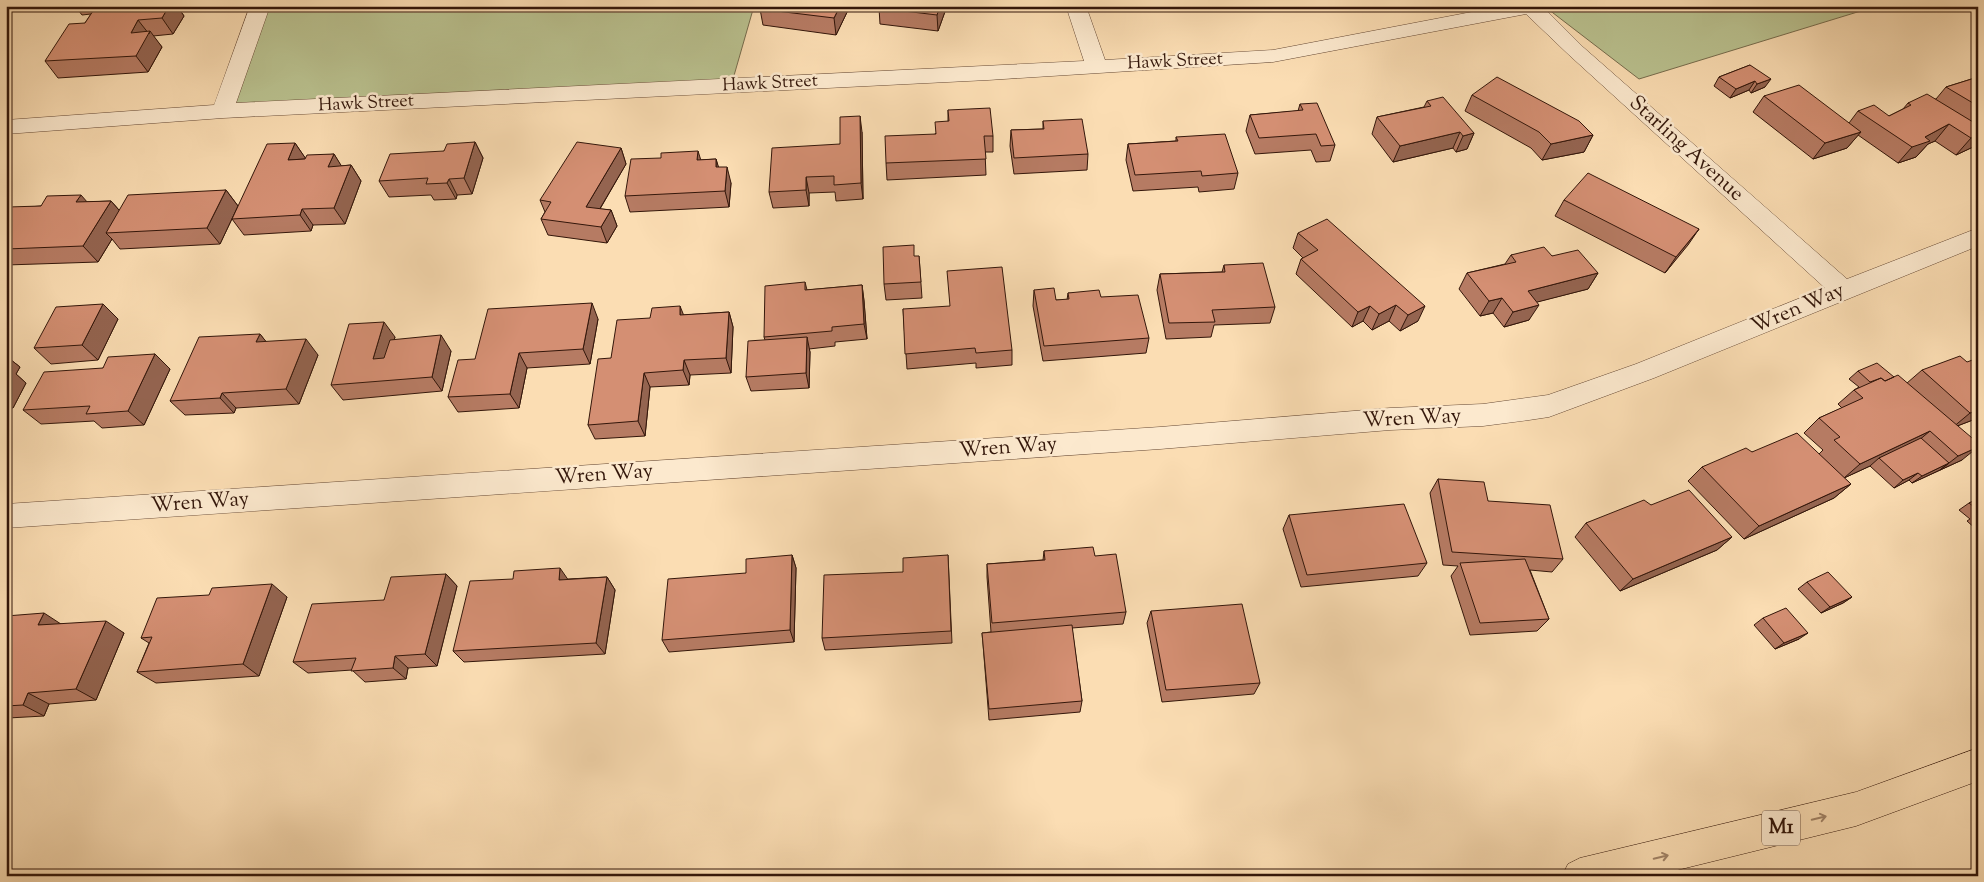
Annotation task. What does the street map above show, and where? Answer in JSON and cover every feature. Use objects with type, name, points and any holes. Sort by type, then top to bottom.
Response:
[{"type":"highway","name":"M1","points":[[1580,876],[1856,809],[1978,764]]},
{"type":"street","points":[[223,111],[260,6]]},
{"type":"street","points":[[1076,6],[1097,67]]},
{"type":"street","name":"Hawk Street","points":[[6,127],[223,111],[1097,67],[1289,54],[1530,7]]},
{"type":"street","name":"Starling Avenue","points":[[1530,7],[1576,51],[1843,290]]},
{"type":"street","name":"Wren Way","points":[[6,516],[1160,438],[1390,419],[1483,415],[1549,406],[1759,326],[1978,236]]},
{"type":"green space","points":[[266,6],[754,6],[733,79],[230,106]]},
{"type":"green space","points":[[1544,6],[1877,6],[1639,79]]},
{"type":"building","points":[[121,6],[169,6],[162,18],[138,20],[131,33],[150,31],[136,56],[45,61],[69,24],[85,23],[93,11],[120,9]]},
{"type":"building","points":[[761,6],[840,6],[834,18],[760,9]]},
{"type":"building","points":[[880,6],[940,6],[937,15],[879,8]]},
{"type":"building","points":[[1750,65],[1771,79],[1757,84],[1755,81],[1736,89],[1719,77]]},
{"type":"building","points":[[1497,77],[1579,121],[1593,135],[1551,144],[1539,132],[1472,95]]},
{"type":"building","points":[[1978,77],[1978,106],[1946,87]]},
{"type":"building","points":[[1799,85],[1861,132],[1825,143],[1764,96]]},
{"type":"building","points":[[1927,94],[1978,125],[1978,135],[1971,138],[1949,124],[1925,137],[1930,141],[1912,147],[1858,111],[1874,105],[1889,116],[1911,105],[1908,103]]},
{"type":"building","points":[[1443,97],[1474,133],[1463,136],[1460,132],[1400,146],[1377,117],[1431,106],[1427,101]]},
{"type":"building","points":[[1317,103],[1335,145],[1321,146],[1316,134],[1259,138],[1250,115],[1303,110],[1300,104]]},
{"type":"building","points":[[990,108],[993,136],[984,136],[986,159],[886,163],[885,136],[936,134],[935,122],[949,121],[948,110]]},
{"type":"building","points":[[860,116],[861,183],[834,185],[834,176],[806,177],[806,190],[769,192],[772,148],[840,144],[840,117]]},
{"type":"building","points":[[1082,119],[1088,154],[1014,158],[1011,130],[1044,129],[1043,121]]},
{"type":"building","points":[[1225,134],[1238,173],[1202,176],[1201,171],[1135,175],[1128,144],[1178,141],[1176,137]]},
{"type":"building","points":[[475,142],[464,178],[449,179],[447,183],[426,184],[428,178],[379,181],[390,154],[444,151],[447,144]]},
{"type":"building","points":[[577,142],[621,148],[586,207],[611,210],[601,227],[541,219],[551,202],[540,200]]},
{"type":"building","points":[[295,143],[288,160],[305,159],[307,155],[334,154],[328,167],[351,165],[334,208],[302,209],[300,215],[232,219],[267,144]]},
{"type":"building","points":[[698,151],[697,160],[716,159],[716,167],[727,167],[725,191],[625,196],[631,159],[661,158],[661,153]]},
{"type":"building","points":[[1588,173],[1699,229],[1676,257],[1564,200]]},
{"type":"building","points":[[226,190],[207,228],[106,233],[128,195]]},
{"type":"building","points":[[81,195],[76,202],[111,201],[83,246],[6,249],[6,209],[8,207],[41,206],[47,196]]},
{"type":"building","points":[[1327,219],[1425,306],[1408,315],[1396,305],[1379,314],[1370,306],[1358,312],[1301,259],[1318,250],[1298,233]]},
{"type":"building","points":[[914,245],[914,256],[919,256],[921,282],[884,284],[883,247]]},
{"type":"building","points":[[1544,247],[1552,256],[1578,250],[1598,273],[1528,291],[1539,305],[1513,312],[1502,298],[1489,301],[1467,273],[1516,262],[1511,255]]},
{"type":"building","points":[[1263,263],[1275,307],[1212,310],[1215,322],[1169,323],[1160,274],[1225,272],[1224,265]]},
{"type":"building","points":[[1002,267],[1012,350],[976,353],[975,348],[905,354],[903,309],[950,306],[947,271]]},
{"type":"building","points":[[805,282],[805,290],[862,285],[864,324],[832,327],[832,331],[764,337],[765,286]]},
{"type":"building","points":[[1054,288],[1056,300],[1069,299],[1068,293],[1099,290],[1101,297],[1138,295],[1149,338],[1044,346],[1034,290]]},
{"type":"building","points":[[592,303],[583,349],[519,353],[510,394],[448,397],[458,360],[475,359],[488,309]]},
{"type":"building","points":[[103,304],[82,345],[34,348],[56,307]]},
{"type":"building","points":[[680,306],[680,315],[729,312],[726,358],[684,360],[683,370],[644,373],[638,421],[588,425],[598,359],[611,358],[617,320],[650,318],[652,308]]},
{"type":"building","points":[[384,322],[373,359],[384,358],[390,340],[441,335],[432,377],[331,385],[349,324]]},
{"type":"building","points":[[260,334],[256,342],[306,339],[286,389],[222,393],[220,398],[170,401],[199,337]]},
{"type":"building","points":[[807,337],[806,373],[746,377],[748,341]]},
{"type":"building","points":[[155,354],[128,411],[86,414],[90,406],[23,410],[44,372],[103,368],[108,357]]},
{"type":"building","points":[[1960,356],[1967,362],[1978,358],[1978,410],[1970,413],[1922,370]]},
{"type":"building","points":[[1877,363],[1894,377],[1885,381],[1881,378],[1870,382],[1858,371]]},
{"type":"building","points":[[1898,375],[1978,443],[1978,447],[1958,456],[1930,431],[1860,464],[1834,440],[1840,437],[1819,418],[1863,398],[1854,390],[1881,378],[1885,381]]},
{"type":"building","points":[[1797,433],[1851,484],[1759,526],[1702,467],[1746,448],[1752,452]]},
{"type":"building","points":[[1921,438],[1949,463],[1922,476],[1918,473],[1903,480],[1879,458]]},
{"type":"building","points":[[1438,479],[1484,482],[1488,501],[1550,505],[1563,559],[1452,552]]},
{"type":"building","points":[[1689,490],[1732,537],[1633,579],[1586,523],[1644,500],[1651,505]]},
{"type":"building","points":[[1978,499],[1978,510],[1969,503]]},
{"type":"building","points":[[1404,504],[1427,563],[1307,575],[1289,515]]},
{"type":"building","points":[[1093,547],[1095,556],[1116,554],[1126,612],[992,623],[987,564],[1045,560],[1044,551]]},
{"type":"building","points":[[792,555],[790,630],[662,640],[668,579],[746,573],[746,559]]},
{"type":"building","points":[[948,555],[951,631],[822,638],[824,575],[903,572],[903,558]]},
{"type":"building","points":[[1525,559],[1549,619],[1480,623],[1460,563]]},
{"type":"building","points":[[560,568],[559,580],[607,577],[596,643],[453,651],[470,581],[513,579],[514,571]]},
{"type":"building","points":[[1828,572],[1852,597],[1830,607],[1807,582]]},
{"type":"building","points":[[446,574],[425,654],[395,656],[393,668],[351,671],[356,658],[293,662],[312,604],[384,600],[391,577]]},
{"type":"building","points":[[272,584],[243,664],[137,672],[152,637],[141,638],[157,598],[209,595],[212,588]]},
{"type":"building","points":[[1242,604],[1260,683],[1166,690],[1151,611]]},
{"type":"building","points":[[1786,608],[1808,633],[1784,643],[1763,618]]},
{"type":"building","points":[[44,613],[38,625],[106,621],[76,689],[28,693],[23,705],[6,706],[6,616]]},
{"type":"building","points":[[1072,625],[1082,701],[989,709],[982,633]]}]
